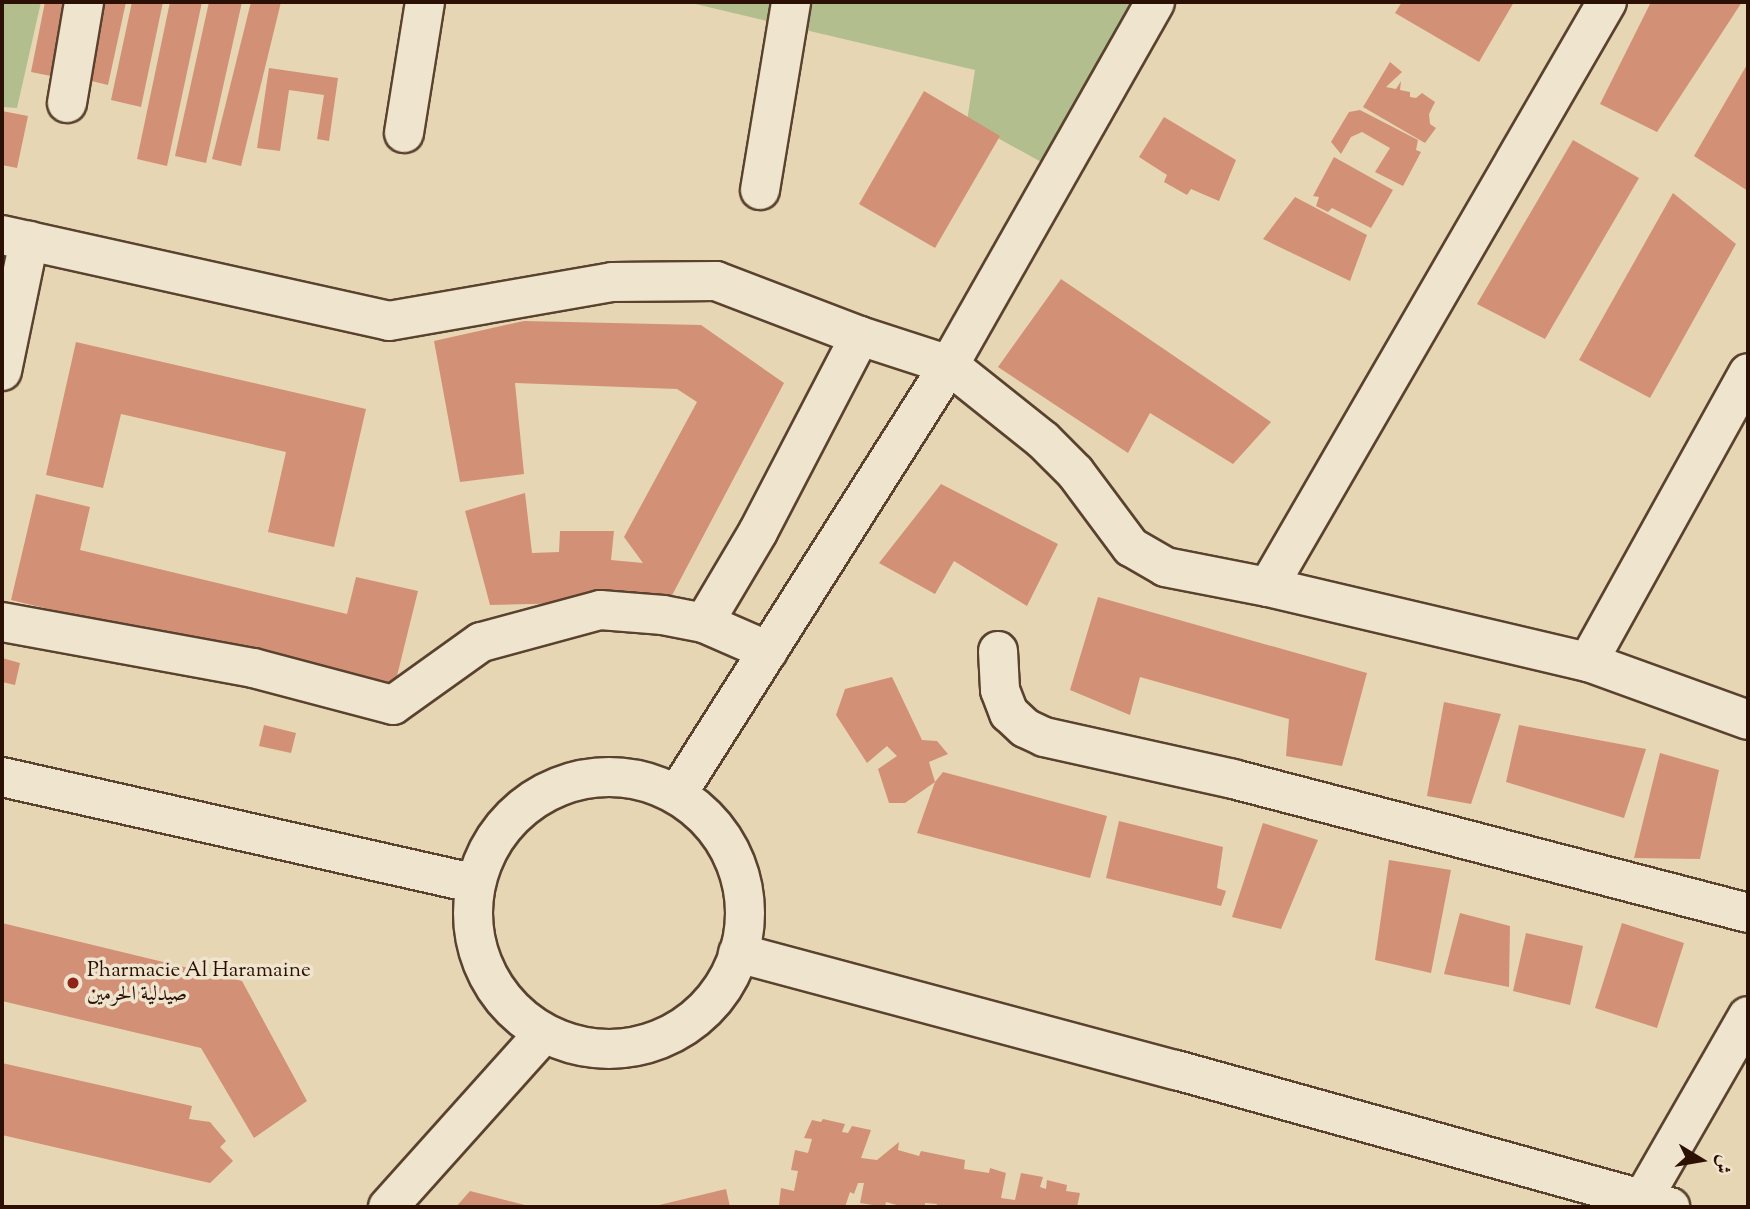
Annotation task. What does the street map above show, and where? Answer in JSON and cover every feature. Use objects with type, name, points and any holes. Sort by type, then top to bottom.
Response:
[{"type":"street","points":[[67,103],[84,2]]},
{"type":"street","points":[[404,133],[425,2]]},
{"type":"street","points":[[760,190],[791,2]]},
{"type":"street","points":[[679,792],[949,365],[1155,2]]},
{"type":"street","points":[[1268,587],[1607,2]]},
{"type":"street","points":[[2,371],[16,238],[388,321],[612,282],[716,281],[860,336],[949,365],[1051,448],[1075,472],[1131,547],[1165,567],[1268,587],[1588,662],[1748,720]]},
{"type":"street","points":[[704,623],[758,532],[860,336]]},
{"type":"street","points":[[1588,662],[1748,373]]},
{"type":"street","points":[[2,622],[253,668],[393,705],[481,642],[600,610],[663,615],[704,623],[768,650]]},
{"type":"street","points":[[998,651],[1000,690],[1009,713],[1025,728],[1044,737],[1258,786],[1748,913]]},
{"type":"street","points":[[616,775],[679,792],[725,840],[741,878],[745,919],[738,953],[714,1000],[678,1031],[634,1048],[588,1049],[543,1034],[508,1007],[484,971],[472,928],[475,884],[493,839],[525,804],[568,781],[616,775]]},
{"type":"street","points":[[2,777],[475,884]]},
{"type":"street","points":[[738,953],[1651,1205],[1748,1016]]},
{"type":"street","points":[[388,1207],[543,1034]]},
{"type":"green space","points":[[2,2],[41,2],[17,108],[2,107]]},
{"type":"green space","points":[[687,2],[1136,2],[1043,163],[967,121],[975,70]]},
{"type":"building","points":[[45,2],[76,2],[61,78],[31,72]]},
{"type":"building","points":[[95,2],[126,2],[108,85],[79,78]]},
{"type":"building","points":[[132,2],[163,2],[141,107],[111,100]]},
{"type":"building","points":[[170,2],[202,2],[167,166],[137,159]]},
{"type":"building","points":[[209,2],[242,2],[206,163],[175,156]]},
{"type":"building","points":[[251,2],[281,2],[241,166],[212,159]]},
{"type":"building","points":[[1402,2],[1514,2],[1479,62],[1395,13]]},
{"type":"building","points":[[1651,2],[1742,2],[1657,132],[1600,104]]},
{"type":"building","points":[[1390,62],[1402,72],[1386,87],[1396,89],[1401,81],[1400,90],[1410,92],[1410,97],[1416,98],[1422,93],[1435,102],[1429,114],[1430,124],[1436,128],[1425,143],[1363,107]]},
{"type":"building","points":[[1748,63],[1748,191],[1694,156]]},
{"type":"building","points":[[269,68],[338,78],[329,141],[317,139],[324,95],[289,90],[280,151],[257,148]]},
{"type":"building","points":[[924,91],[1000,136],[935,248],[859,204]]},
{"type":"building","points":[[1360,110],[1418,140],[1416,150],[1421,152],[1403,186],[1375,172],[1390,148],[1362,132],[1351,137],[1341,154],[1331,142],[1349,112]]},
{"type":"building","points":[[2,111],[28,116],[17,168],[2,165]]},
{"type":"building","points":[[1164,117],[1236,160],[1219,201],[1191,189],[1187,195],[1164,182],[1167,175],[1139,157]]},
{"type":"building","points":[[1573,140],[1639,178],[1545,339],[1477,304]]},
{"type":"building","points":[[1334,157],[1393,190],[1371,228],[1332,208],[1328,212],[1316,206],[1319,197],[1313,196]]},
{"type":"building","points":[[1673,193],[1736,244],[1650,398],[1579,360]]},
{"type":"building","points":[[1295,197],[1367,235],[1350,281],[1263,239]]},
{"type":"building","points":[[1061,279],[1271,422],[1233,464],[1150,413],[1128,453],[998,367]]},
{"type":"building","points":[[524,321],[701,325],[784,383],[669,601],[490,605],[465,511],[525,493],[532,553],[559,552],[560,531],[614,531],[611,560],[643,563],[624,537],[697,402],[677,389],[515,383],[524,474],[460,482],[434,341]]},
{"type":"building","points":[[76,342],[366,409],[334,547],[268,532],[286,452],[121,414],[103,488],[46,475]]},
{"type":"building","points":[[941,484],[1058,544],[1027,606],[954,561],[935,594],[879,563]]},
{"type":"building","points":[[36,494],[90,507],[80,550],[347,614],[356,577],[418,591],[393,692],[11,600]]},
{"type":"building","points":[[1098,597],[1367,673],[1342,766],[1286,756],[1289,719],[1140,677],[1130,715],[1070,690]]},
{"type":"building","points":[[2,658],[20,663],[15,685],[2,682]]},
{"type":"building","points":[[892,677],[922,740],[937,741],[948,754],[929,762],[935,782],[905,803],[889,803],[878,769],[897,756],[887,746],[867,763],[836,715],[845,689]]},
{"type":"building","points":[[1444,702],[1501,714],[1471,804],[1427,796]]},
{"type":"building","points":[[264,725],[296,733],[291,753],[259,746]]},
{"type":"building","points":[[1519,725],[1646,749],[1624,818],[1506,782]]},
{"type":"building","points":[[1660,753],[1719,770],[1700,859],[1634,858]]},
{"type":"building","points":[[943,772],[1107,816],[1090,878],[917,833],[935,782]]},
{"type":"building","points":[[1119,821],[1223,847],[1217,888],[1226,891],[1221,906],[1106,878]]},
{"type":"building","points":[[1263,823],[1318,840],[1281,929],[1232,917]]},
{"type":"building","points":[[1389,860],[1451,870],[1431,973],[1375,960]]},
{"type":"building","points":[[1460,913],[1510,926],[1509,987],[1444,974]]},
{"type":"building","points":[[2,923],[242,981],[307,1101],[254,1138],[201,1048],[2,1001]]},
{"type":"building","points":[[1622,923],[1684,943],[1657,1028],[1595,1008]]},
{"type":"building","points":[[1526,933],[1583,946],[1570,1005],[1513,991]]},
{"type":"building","points":[[2,1063],[192,1106],[189,1119],[210,1122],[226,1141],[220,1147],[233,1161],[210,1183],[2,1135]]},
{"type":"building","points":[[823,1119],[845,1124],[842,1132],[848,1133],[852,1126],[871,1130],[861,1158],[877,1160],[899,1142],[898,1150],[919,1156],[921,1151],[965,1160],[964,1169],[989,1173],[990,1168],[1006,1173],[1001,1198],[1015,1200],[1021,1173],[1043,1177],[1040,1187],[1046,1189],[1047,1180],[1067,1185],[1066,1191],[1080,1193],[1077,1207],[936,1207],[937,1204],[925,1203],[925,1207],[904,1207],[886,1202],[885,1207],[860,1203],[864,1183],[858,1183],[854,1194],[850,1192],[845,1207],[779,1205],[781,1188],[794,1191],[798,1171],[791,1170],[795,1150],[808,1153],[812,1139],[804,1138],[812,1120],[821,1122]]},
{"type":"building","points":[[726,1189],[730,1207],[655,1207],[655,1206]]},
{"type":"building","points":[[470,1191],[529,1206],[456,1207]]},
{"type":"place","name":"Pharmacie Al Haramaine صيدلية الحرمين","points":[[73,983]]}]
